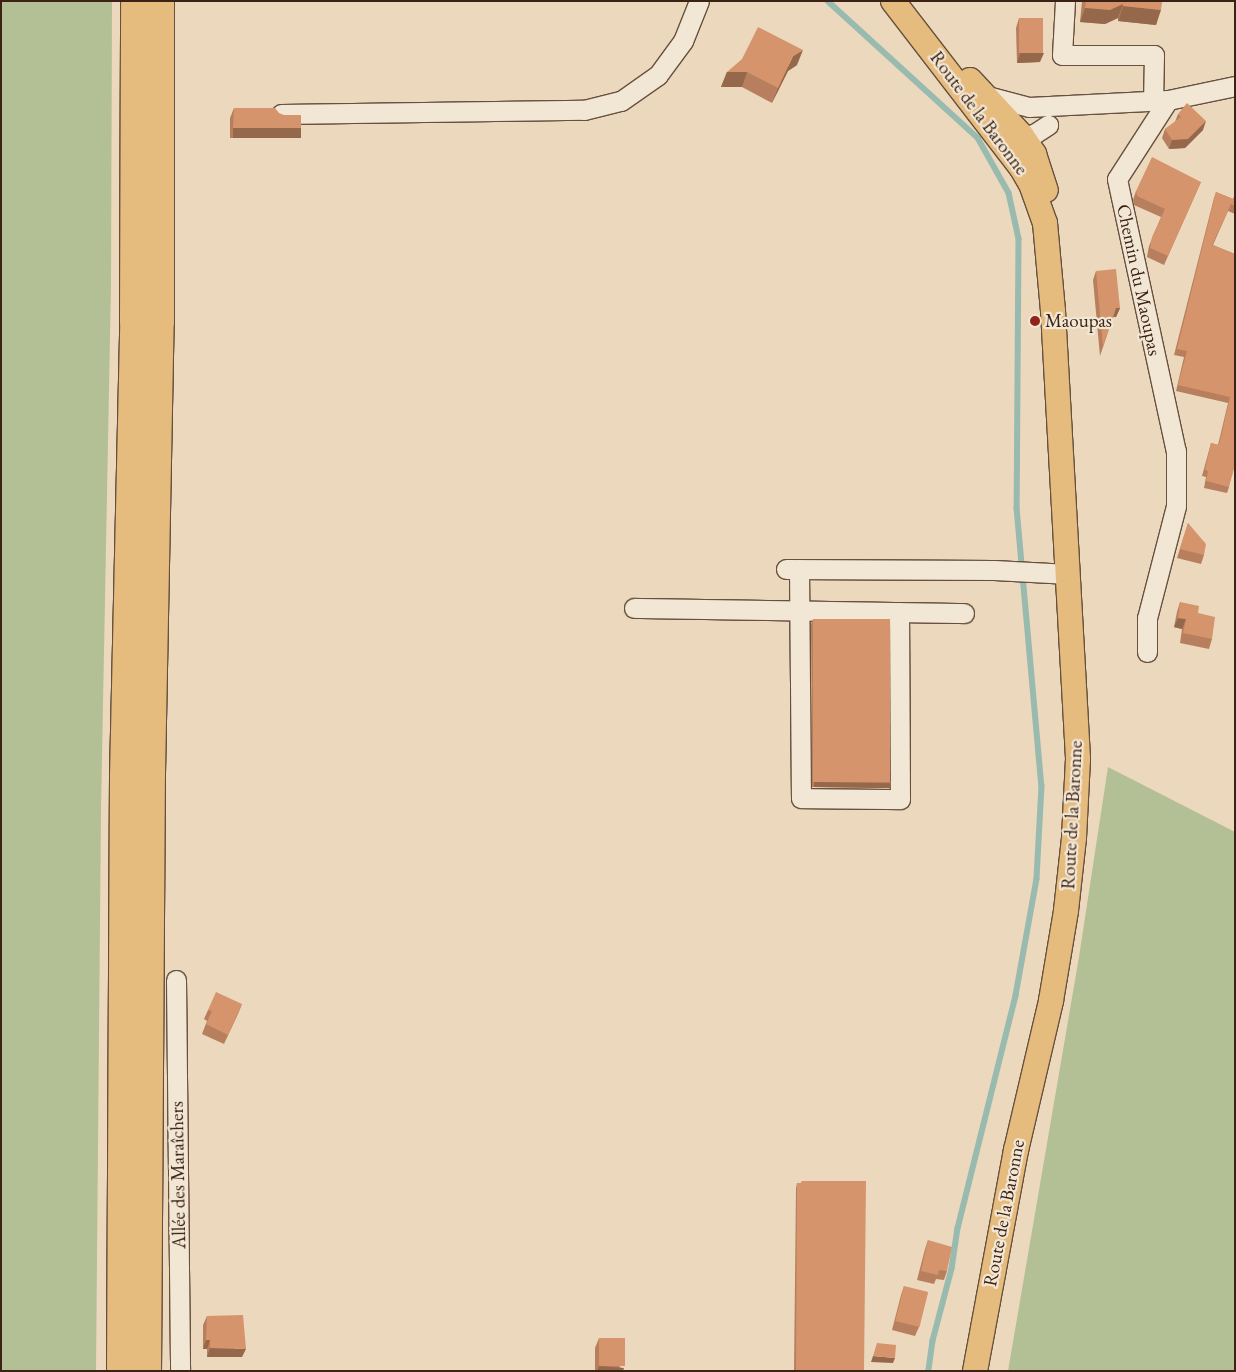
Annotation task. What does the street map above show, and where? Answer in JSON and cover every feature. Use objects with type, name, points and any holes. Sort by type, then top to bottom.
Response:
[{"type":"highway","points":[[121,1371],[124,776],[134,320],[135,1]]},
{"type":"highway","points":[[147,1371],[151,773],[160,312],[160,1]]},
{"type":"main road","name":"Route de la Baronne","points":[[893,1],[921,34],[940,64],[1018,133],[1040,168],[1049,200],[1049,251]]},
{"type":"main road","name":"Route de la Baronne","points":[[975,1371],[1016,1150],[1050,1001],[1067,902],[1074,838],[1078,759],[1069,574],[1049,251],[1045,223],[1031,184],[977,96]]},
{"type":"street","points":[[281,114],[584,110],[621,101],[658,75],[684,41],[699,1]]},
{"type":"street","points":[[1066,1],[1062,55],[1154,55],[1161,101]]},
{"type":"street","points":[[977,96],[1029,107],[1074,106],[1161,101],[1235,86]]},
{"type":"street","name":"Chemin du Maoupas","points":[[1147,652],[1147,618],[1176,506],[1176,451],[1117,179],[1161,101]]},
{"type":"street","points":[[1018,133],[1034,134],[1074,106]]},
{"type":"street","points":[[1014,158],[1018,133],[1029,107]]},
{"type":"street","points":[[1040,168],[1043,141],[1048,125]]},
{"type":"street","points":[[899,612],[900,799],[801,798],[800,611],[793,569],[994,570],[1069,574]]},
{"type":"street","points":[[634,608],[964,612]]},
{"type":"street","name":"Allée des Maraîchers","points":[[176,980],[180,1371]]},
{"type":"green space","points":[[1,1],[112,1],[111,284],[101,809],[96,1371],[1,1371]]},
{"type":"green space","points":[[1108,767],[1235,832],[1235,1371],[1008,1371],[1079,957]]},
{"type":"building","points":[[1086,1],[1162,1],[1161,10],[1123,6],[1123,4],[1110,10],[1085,8]]},
{"type":"building","points":[[1019,18],[1043,18],[1043,53],[1019,53]]},
{"type":"building","points":[[758,27],[803,50],[793,56],[778,88],[747,72],[727,72],[742,59]]},
{"type":"building","points":[[1187,103],[1206,121],[1188,139],[1172,140],[1165,129],[1181,117],[1178,114]]},
{"type":"building","points":[[234,108],[275,108],[284,115],[301,115],[301,128],[233,128]]},
{"type":"building","points":[[1152,157],[1201,182],[1168,256],[1150,248],[1152,237],[1165,209],[1137,196],[1136,191]]},
{"type":"building","points":[[1216,192],[1233,199],[1235,195],[1235,206],[1231,204],[1212,245],[1235,254],[1235,465],[1229,487],[1206,481],[1208,471],[1205,470],[1211,443],[1219,445],[1230,397],[1178,385],[1187,351],[1177,349]]},
{"type":"building","points":[[1116,269],[1120,308],[1116,308],[1103,347],[1096,271]]},
{"type":"building","points":[[1188,523],[1206,544],[1204,555],[1180,549]]},
{"type":"building","points":[[1180,602],[1199,606],[1198,613],[1215,617],[1212,639],[1183,633],[1186,619],[1178,618]]},
{"type":"building","points":[[813,619],[890,619],[890,782],[813,782]]},
{"type":"building","points":[[216,992],[242,1004],[228,1035],[206,1024],[212,1011],[208,1010]]},
{"type":"building","points":[[802,1181],[866,1181],[864,1371],[796,1371],[797,1183],[802,1183]]},
{"type":"building","points":[[928,1240],[952,1247],[947,1271],[939,1270],[938,1275],[921,1271]]},
{"type":"building","points":[[904,1286],[928,1292],[920,1327],[895,1321]]},
{"type":"building","points":[[243,1315],[246,1349],[210,1348],[210,1340],[206,1340],[207,1316]]},
{"type":"building","points":[[599,1338],[625,1338],[625,1366],[599,1366]]},
{"type":"building","points":[[877,1343],[896,1345],[895,1358],[873,1356]]},
{"type":"waterway","points":[[828,1],[978,138],[1009,193],[1019,239],[1017,508],[1042,786],[1037,879],[1016,996],[958,1228],[952,1269],[933,1341],[929,1371]]},
{"type":"place","name":"Maoupas","points":[[1035,321]]}]
